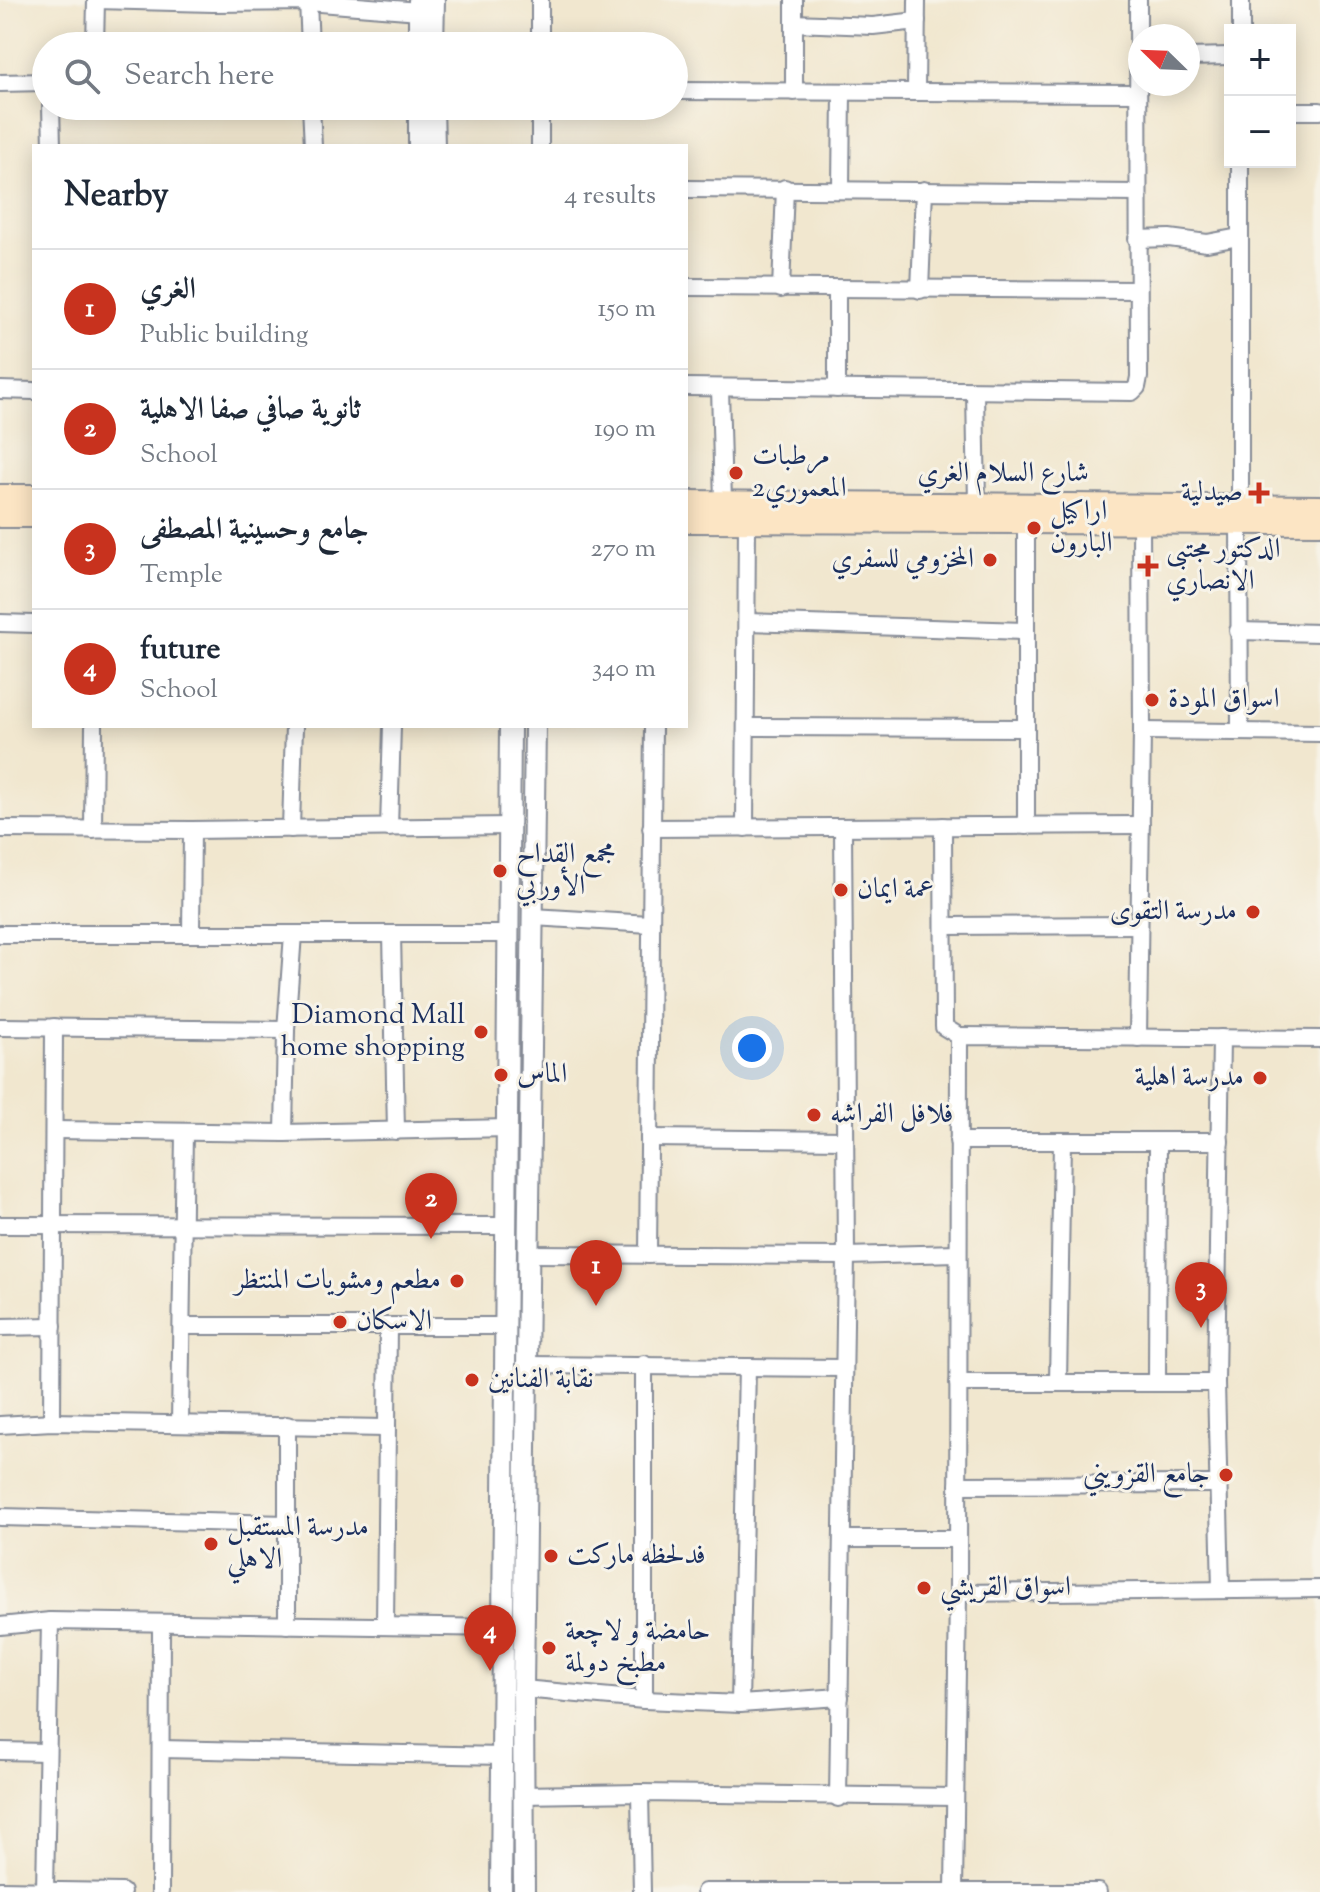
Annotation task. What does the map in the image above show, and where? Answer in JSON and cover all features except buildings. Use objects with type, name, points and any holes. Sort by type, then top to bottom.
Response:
[{"type":"main road","points":[[0,496],[32,496]]},
{"type":"main road","name":"شارع السلام الغري","points":[[688,502],[1026,523],[1141,522],[1320,507]]},
{"type":"main road","name":"شارع السلام الغري","points":[[688,521],[747,522],[977,504],[1240,513],[1320,523]]},
{"type":"main road","points":[[0,516],[32,516]]},
{"type":"street","points":[[95,32],[96,0],[424,4]]},
{"type":"street","points":[[540,0],[540,32]]},
{"type":"street","points":[[794,0],[794,92]]},
{"type":"street","points":[[916,92],[917,0]]},
{"type":"street","points":[[1138,0],[1138,24]]},
{"type":"street","points":[[1241,0],[1241,24]]},
{"type":"street","points":[[308,2],[309,32]]},
{"type":"street","points":[[421,32],[424,4]]},
{"type":"street","points":[[424,4],[430,32]]},
{"type":"street","points":[[794,23],[873,26],[917,21]]},
{"type":"street","points":[[1200,57],[1224,56]]},
{"type":"street","points":[[0,83],[32,82]]},
{"type":"street","points":[[688,91],[1128,93]]},
{"type":"street","points":[[841,188],[842,92]]},
{"type":"street","points":[[688,387],[1132,392],[1137,387],[1139,377],[1138,96]]},
{"type":"street","points":[[1296,111],[1320,111]]},
{"type":"street","points":[[51,120],[52,144]]},
{"type":"street","points":[[312,120],[313,144]]},
{"type":"street","points":[[419,120],[419,144]]},
{"type":"street","points":[[433,120],[434,144]]},
{"type":"street","points":[[540,120],[540,144]]},
{"type":"street","points":[[1240,168],[1240,732]]},
{"type":"street","points":[[781,289],[785,188]]},
{"type":"street","points":[[688,189],[1137,193]]},
{"type":"street","points":[[920,290],[924,190]]},
{"type":"street","points":[[1137,239],[1169,238],[1207,243],[1239,237]]},
{"type":"street","points":[[688,287],[1138,290]]},
{"type":"street","points":[[837,290],[837,389]]},
{"type":"street","points":[[720,388],[723,502]]},
{"type":"street","points":[[0,390],[32,391]]},
{"type":"street","points":[[975,392],[977,504]]},
{"type":"street","points":[[745,828],[747,522]]},
{"type":"street","points":[[1138,1038],[1141,522]]},
{"type":"street","points":[[1026,523],[1026,826]]},
{"type":"street","points":[[747,622],[1024,631]]},
{"type":"street","points":[[0,623],[32,624]]},
{"type":"street","points":[[1238,631],[1320,633]]},
{"type":"street","points":[[746,727],[1026,728]]},
{"type":"street","points":[[93,830],[94,728]]},
{"type":"street","points":[[291,829],[294,728]]},
{"type":"street","points":[[389,828],[392,728]]},
{"type":"street","points":[[510,728],[506,1326],[523,1689],[524,1892]]},
{"type":"street","points":[[501,1892],[504,1628],[528,1365],[535,728]]},
{"type":"street","points":[[648,1255],[653,728]]},
{"type":"street","points":[[1142,731],[1320,733]]},
{"type":"street","points":[[651,828],[1141,825]]},
{"type":"street","points":[[0,829],[510,826]]},
{"type":"street","points":[[943,826],[944,1027],[959,1036],[1320,1039]]},
{"type":"street","points":[[838,1798],[846,1256],[843,827]]},
{"type":"street","points":[[191,934],[192,830]]},
{"type":"street","points":[[533,917],[650,924]]},
{"type":"street","points":[[945,926],[1139,925]]},
{"type":"street","points":[[0,934],[510,934]]},
{"type":"street","points":[[284,1133],[286,1030],[293,934]]},
{"type":"street","points":[[392,934],[396,1131]]},
{"type":"street","points":[[0,1027],[286,1030]]},
{"type":"street","points":[[52,1422],[54,1027]]},
{"type":"street","points":[[954,1891],[959,1036]]},
{"type":"street","points":[[1221,1038],[1216,1383],[1221,1590]]},
{"type":"street","points":[[507,1047],[530,1048]]},
{"type":"street","points":[[54,1130],[284,1133],[508,1128]]},
{"type":"street","points":[[180,1424],[184,1132]]},
{"type":"street","points":[[649,1138],[845,1140]]},
{"type":"street","points":[[958,1141],[1220,1141]]},
{"type":"street","points":[[1058,1383],[1062,1141]]},
{"type":"street","points":[[1157,1383],[1158,1141]]},
{"type":"street","points":[[0,1225],[507,1226]]},
{"type":"street","points":[[530,1254],[846,1256],[957,1253]]},
{"type":"street","points":[[0,1327],[53,1326]]},
{"type":"street","points":[[182,1326],[506,1326]]},
{"type":"street","points":[[385,1626],[388,1326]]},
{"type":"street","points":[[644,1364],[644,1700]]},
{"type":"street","points":[[528,1365],[844,1368]]},
{"type":"street","points":[[740,1704],[747,1367]]},
{"type":"street","points":[[958,1383],[1216,1383]]},
{"type":"street","points":[[0,1425],[52,1422],[386,1428]]},
{"type":"street","points":[[287,1425],[287,1625]]},
{"type":"street","points":[[958,1485],[1217,1484]]},
{"type":"street","points":[[0,1517],[288,1524]]},
{"type":"street","points":[[842,1539],[958,1539]]},
{"type":"street","points":[[958,1593],[1320,1589]]},
{"type":"street","points":[[0,1626],[50,1621],[504,1628]]},
{"type":"street","points":[[45,1890],[50,1621]]},
{"type":"street","points":[[160,1892],[161,1623]]},
{"type":"street","points":[[523,1689],[644,1700],[740,1704],[840,1697]]},
{"type":"street","points":[[161,1749],[503,1756]]},
{"type":"street","points":[[0,1751],[46,1752]]},
{"type":"street","points":[[522,1795],[640,1793],[838,1798],[955,1797]]},
{"type":"street","points":[[640,1793],[642,1892]]},
{"type":"street","points":[[0,1890],[122,1892]]},
{"type":"street","points":[[705,1892],[1098,1892]]},
{"type":"place","name":"مرطبات المعموري2","points":[[736,473]]},
{"type":"place","name":"صيدلية","points":[[1259,493]]},
{"type":"place","name":"اراكيل البارون","points":[[1034,528]]},
{"type":"place","name":"المخزومي للسفري","points":[[990,560]]},
{"type":"place","name":"الدكتور مجتبى الانصاري","points":[[1148,566]]},
{"type":"place","name":"اسواق المودة","points":[[1152,700]]},
{"type":"place","name":"مجمع القداح الأوربي","points":[[500,871]]},
{"type":"place","name":"عمة ايمان","points":[[841,890]]},
{"type":"place","name":"مدرسة التقوى","points":[[1253,912]]},
{"type":"place","name":"Diamond Mall home shopping","points":[[481,1032]]},
{"type":"place","name":"الماس","points":[[501,1075]]},
{"type":"place","name":"مدرسة اهلية","points":[[1260,1078]]},
{"type":"place","name":"فلافل الفراشه","points":[[814,1115]]},
{"type":"place","name":"ثانوية صافي صفا الاهلية","points":[[431,1239]]},
{"type":"place","name":"مطعم ومشويات المنتظر","points":[[457,1281]]},
{"type":"place","name":"الغري","points":[[596,1306]]},
{"type":"place","name":"الاسكان","points":[[340,1322]]},
{"type":"place","name":"جامع وحسينية المصطفى","points":[[1201,1328]]},
{"type":"place","name":"نقابة الفنانين","points":[[472,1380]]},
{"type":"place","name":"جامع القزويني","points":[[1226,1475]]},
{"type":"place","name":"مدرسة المستقبل الاهلي","points":[[211,1544]]},
{"type":"place","name":"فدلحظه ماركت","points":[[551,1556]]},
{"type":"place","name":"اسواق القريشي","points":[[924,1588]]},
{"type":"place","name":"حامضة و لاچعة مطبخ دولمة","points":[[549,1648]]},
{"type":"place","name":"future","points":[[490,1671]]}]
